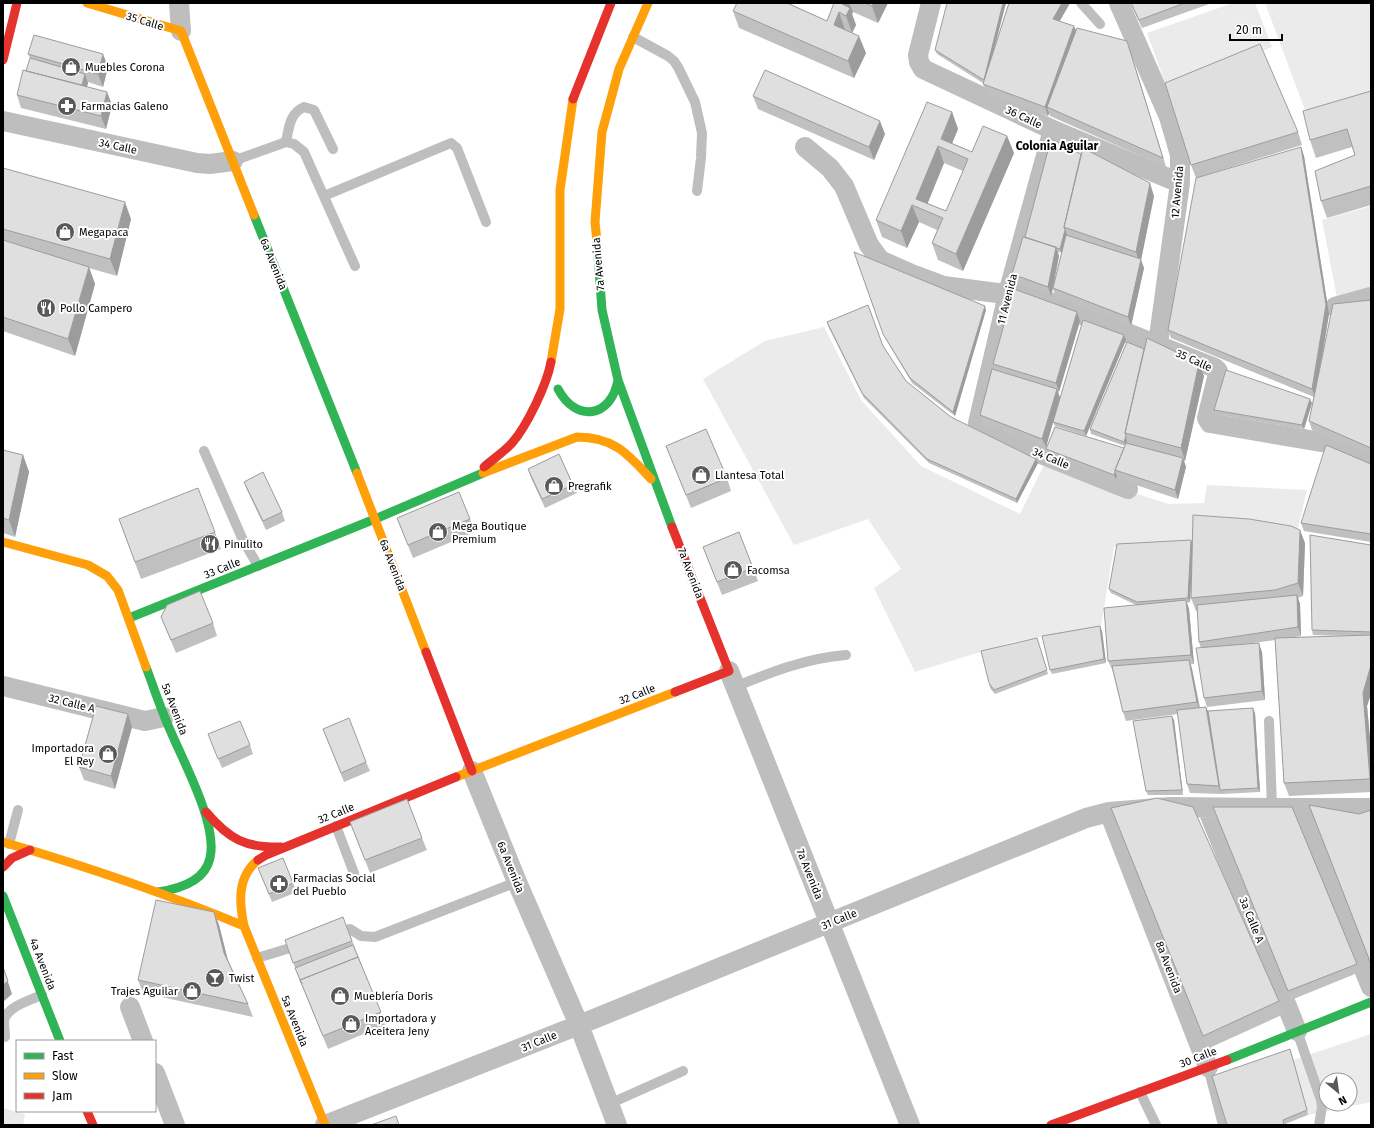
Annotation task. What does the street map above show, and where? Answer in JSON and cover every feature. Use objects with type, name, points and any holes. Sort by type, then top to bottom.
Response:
[{"type":"main road","points":[[3,60],[17,3]]},
{"type":"main road","name":"35 Calle","points":[[86,3],[181,32]]},
{"type":"main road","points":[[563,345],[560,309],[560,190],[574,95],[611,3]]},
{"type":"main road","name":"7a Avenida","points":[[648,3],[619,69],[602,132],[595,222],[602,310],[618,380],[656,485],[732,679]]},
{"type":"main road","name":"6a Avenida","points":[[181,32],[375,519],[472,771]]},
{"type":"main road","points":[[512,443],[532,411],[546,379],[554,350],[560,309]]},
{"type":"main road","points":[[557,389],[570,406],[580,411],[590,413],[600,410],[610,403],[616,391],[618,380]]},
{"type":"main road","points":[[471,478],[531,428],[539,418]]},
{"type":"main road","name":"33 Calle","points":[[129,618],[375,519],[471,478],[577,437],[589,436],[600,438],[617,446],[630,457],[656,485]]},
{"type":"main road","points":[[3,542],[88,565],[107,576],[118,590],[129,618]]},
{"type":"main road","name":"5a Avenida","points":[[129,618],[164,716],[203,808],[210,832],[212,849],[210,860],[206,869],[199,876],[187,885],[171,891],[158,892]]},
{"type":"main road","name":"32 Calle","points":[[244,926],[241,912],[240,892],[245,874],[257,860],[286,846],[472,771],[732,679]]},
{"type":"main road","name":"5a Avenida","points":[[203,808],[222,830],[238,842],[264,847],[286,846]]},
{"type":"main road","points":[[6,843],[158,892],[205,909],[244,926]]},
{"type":"main road","points":[[3,867],[15,856],[30,850]]},
{"type":"main road","name":"4a Avenida","points":[[3,896],[60,1040]]},
{"type":"main road","name":"5a Avenida","points":[[244,926],[325,1125]]},
{"type":"main road","name":"30 Calle","points":[[1051,1125],[1208,1067],[1371,1002]]},
{"type":"main road","points":[[87,1112],[93,1125]]},
{"type":"street","name":"6a Avenida","points":[[179,3],[181,32]]},
{"type":"street","name":"36 Calle","points":[[931,3],[918,55],[919,62],[923,69],[1052,130],[1180,183]]},
{"type":"street","name":"12 Avenida","points":[[1119,3],[1169,117],[1180,155],[1180,183],[1158,344]]},
{"type":"street","name":"34 Calle","points":[[3,120],[198,164],[233,161]]},
{"type":"street","name":"11 Avenida","points":[[978,423],[1009,289],[1052,130]]},
{"type":"street","name":"35 Calle","points":[[805,146],[830,168],[844,186],[869,245],[880,260],[944,286],[997,293],[1009,289],[1158,344],[1215,368],[1218,371],[1207,418],[1210,423],[1327,443],[1371,462]]},
{"type":"street","points":[[1335,307],[1371,297]]},
{"type":"street","name":"34 Calle","points":[[978,423],[982,430],[1128,489]]},
{"type":"street","name":"7a Avenida","points":[[732,679],[910,1125]]},
{"type":"street","name":"32 Calle A","points":[[3,686],[145,721],[164,716]]},
{"type":"street","name":"6a Avenida","points":[[472,771],[517,882],[579,1025],[617,1125]]},
{"type":"street","name":"31 Calle","points":[[325,1125],[579,1025],[1078,821],[1109,812],[1170,807],[1371,808]]},
{"type":"street","name":"3a Calle A","points":[[1207,808],[1297,1032]]},
{"type":"street","points":[[1300,808],[1371,987]]},
{"type":"street","name":"8a Avenida","points":[[1109,812],[1208,1067]]},
{"type":"street","points":[[130,1007],[143,1040]]},
{"type":"street","points":[[156,1076],[175,1125]]},
{"type":"lane","points":[[1081,3],[1100,24]]},
{"type":"lane","points":[[633,37],[668,56],[674,61],[695,102],[702,132],[697,191]]},
{"type":"lane","points":[[286,142],[292,117],[297,110],[304,107],[314,110],[333,149]]},
{"type":"lane","points":[[233,161],[286,142],[294,144],[304,152],[355,266]]},
{"type":"lane","points":[[324,196],[451,142],[457,148],[486,222]]},
{"type":"lane","points":[[204,450],[242,538],[258,566]]},
{"type":"lane","points":[[732,679],[760,677],[802,663],[830,656],[846,655]]},
{"type":"lane","points":[[1269,722],[1272,808]]},
{"type":"lane","points":[[6,843],[18,810]]},
{"type":"lane","points":[[336,826],[354,873]]},
{"type":"lane","points":[[322,938],[350,929],[361,936],[375,938],[517,882]]},
{"type":"lane","points":[[257,958],[307,942]]},
{"type":"lane","points":[[5,1037],[4,1021],[6,1016],[14,1007],[42,995]]},
{"type":"lane","points":[[1297,1032],[1321,1100],[1322,1108],[1319,1125]]},
{"type":"lane","name":"8a Avenida","points":[[1208,1067],[1223,1125]]},
{"type":"lane","points":[[609,1104],[683,1071]]},
{"type":"lane","points":[[1140,1092],[1156,1125]]},
{"type":"shaded area","points":[[1233,3],[1255,3],[1272,47],[1167,88],[1147,33]]},
{"type":"shaded area","points":[[1265,3],[1371,3],[1371,101],[1308,118]]},
{"type":"shaded area","points":[[1371,206],[1371,294],[1338,303],[1322,220]]},
{"type":"shaded area","points":[[824,327],[861,400],[921,466],[1020,514],[1044,465],[1169,504],[1204,503],[1207,485],[1307,490],[1298,528],[1198,524],[1192,540],[1114,547],[1101,626],[1013,642],[915,672],[874,588],[901,569],[868,519],[794,545],[703,379],[765,341]]},
{"type":"shaded area","points":[[1371,1034],[1371,1102],[1358,1105],[1358,1072],[1318,1072],[1318,1112],[1323,1112],[1308,1115],[1293,1060]]},
{"type":"shaded area","points":[[3,1108],[25,1114],[23,1125],[3,1125]]},
{"type":"building","points":[[737,3],[787,3],[827,21],[834,3],[843,3],[842,4],[850,8],[846,16],[839,12],[834,25],[859,36],[848,61],[733,11]]},
{"type":"building","points":[[865,3],[874,3],[872,6]]},
{"type":"building","points":[[947,3],[1003,3],[984,80],[935,50]]},
{"type":"building","points":[[1009,3],[1062,3],[1053,19],[1074,26],[1045,107],[983,84]]},
{"type":"building","points":[[1131,3],[1185,3],[1139,20]]},
{"type":"building","points":[[1077,28],[1127,41],[1163,158],[1047,107]]},
{"type":"building","points":[[34,35],[103,54],[98,74],[28,54]]},
{"type":"building","points":[[1260,44],[1298,132],[1191,165],[1165,83]]},
{"type":"building","points":[[30,58],[85,74],[82,85],[26,71]]},
{"type":"building","points":[[23,70],[107,92],[101,116],[17,95]]},
{"type":"building","points":[[765,70],[880,121],[869,147],[753,96]]},
{"type":"building","points":[[1371,91],[1371,186],[1321,201],[1315,171],[1355,155],[1347,129],[1310,140],[1303,111]]},
{"type":"building","points":[[927,102],[952,112],[941,139],[972,152],[983,126],[1007,136],[956,254],[932,243],[943,218],[912,205],[901,231],[876,220]],"holes":[[[938,146],[968,159],[946,211],[916,199]]]},
{"type":"building","points":[[1051,139],[1081,154],[1060,249],[1025,237]]},
{"type":"building","points":[[1301,147],[1326,305],[1312,389],[1168,330],[1196,178]]},
{"type":"building","points":[[1083,148],[1150,183],[1136,252],[1064,227]]},
{"type":"building","name":"Megapaca","points":[[3,168],[125,202],[110,259],[3,229]]},
{"type":"building","points":[[1066,235],[1141,259],[1128,317],[1053,288]]},
{"type":"building","points":[[1023,237],[1056,247],[1048,287],[1012,274]]},
{"type":"building","name":"Pollo Campero","points":[[3,240],[89,267],[68,339],[3,317]]},
{"type":"building","points":[[854,252],[985,306],[953,412],[910,378],[883,334]]},
{"type":"building","points":[[1014,289],[1077,312],[1056,383],[993,364]]},
{"type":"building","points":[[1371,300],[1371,448],[1309,421],[1333,304]]},
{"type":"building","points":[[868,305],[883,346],[906,381],[951,417],[1036,459],[1016,499],[927,459],[862,393],[827,322]]},
{"type":"building","points":[[1083,320],[1124,335],[1084,431],[1053,422]]},
{"type":"building","points":[[1147,338],[1199,363],[1181,448],[1125,433]]},
{"type":"building","points":[[1127,342],[1144,349],[1124,442],[1090,429]]},
{"type":"building","points":[[992,369],[1057,389],[1042,439],[980,415]]},
{"type":"building","points":[[1226,370],[1310,399],[1302,425],[1214,410]]},
{"type":"building","points":[[1055,427],[1124,448],[1114,475],[1046,449]]},
{"type":"building","name":"Llantesa Total","points":[[706,429],[727,478],[686,495],[666,446]]},
{"type":"building","points":[[1126,443],[1183,458],[1175,490],[1115,470]]},
{"type":"building","points":[[1326,445],[1371,464],[1371,534],[1301,523]]},
{"type":"building","points":[[3,450],[23,455],[9,520],[3,518]]},
{"type":"building","name":"Pregrafik","points":[[559,454],[573,485],[542,499],[528,469]]},
{"type":"building","points":[[263,472],[282,512],[263,521],[244,482]]},
{"type":"building","points":[[198,488],[215,532],[135,562],[119,519]]},
{"type":"building","points":[[459,492],[470,519],[408,545],[397,518]]},
{"type":"building","points":[[1193,515],[1249,519],[1291,526],[1300,530],[1298,583],[1275,590],[1191,598]]},
{"type":"building","name":"Facomsa","points":[[739,532],[753,568],[717,582],[703,547]]},
{"type":"building","points":[[1310,535],[1371,545],[1371,632],[1312,630]]},
{"type":"building","points":[[1191,540],[1188,598],[1137,602],[1109,589],[1117,544]]},
{"type":"building","points":[[200,591],[213,623],[171,640],[161,617],[167,605]]},
{"type":"building","points":[[1297,595],[1298,627],[1199,642],[1197,605]]},
{"type":"building","points":[[1186,600],[1191,655],[1108,661],[1104,608]]},
{"type":"building","points":[[1100,626],[1104,659],[1050,670],[1042,636]]},
{"type":"building","points":[[1371,635],[1371,665],[1363,693],[1370,779],[1284,783],[1275,638]]},
{"type":"building","points":[[1037,638],[1047,670],[994,690],[989,683],[981,651]]},
{"type":"building","points":[[1259,643],[1262,691],[1204,698],[1196,648]]},
{"type":"building","points":[[1189,660],[1197,702],[1123,712],[1112,666]]},
{"type":"building","name":"Importadora El Rey","points":[[96,706],[128,714],[111,776],[79,767]]},
{"type":"building","points":[[1206,707],[1219,786],[1187,784],[1177,710]]},
{"type":"building","points":[[1253,708],[1258,788],[1220,790],[1208,711]]},
{"type":"building","points":[[1172,716],[1182,790],[1146,791],[1133,721]]},
{"type":"building","points":[[349,718],[366,762],[341,773],[323,729]]},
{"type":"building","points":[[240,721],[250,745],[218,759],[208,734]]},
{"type":"building","points":[[1157,798],[1193,807],[1279,1001],[1203,1036],[1111,808]]},
{"type":"building","points":[[407,799],[422,838],[365,860],[350,822]]},
{"type":"building","points":[[1309,805],[1359,814],[1371,810],[1371,964]]},
{"type":"building","points":[[1213,807],[1292,807],[1357,964],[1288,991]]},
{"type":"building","name":"Farmacias Social del Pueblo","points":[[283,858],[293,883],[269,894],[258,868]]},
{"type":"building","points":[[156,900],[214,912],[224,953],[248,1004],[138,980]]},
{"type":"building","points":[[343,917],[352,941],[293,963],[285,940]]},
{"type":"building","points":[[353,945],[358,957],[300,980],[295,968]]},
{"type":"building","points":[[358,957],[381,1012],[323,1036],[300,980]]},
{"type":"building","points":[[3,967],[8,981],[3,985]]},
{"type":"building","points":[[1290,1049],[1307,1110],[1283,1120],[1284,1125],[1227,1125],[1212,1076]]},
{"type":"building","points":[[396,1116],[399,1125],[371,1125]]},
{"type":"traffic: fast","points":[[254,215],[357,473]]},
{"type":"traffic: fast","points":[[597,242],[602,310],[618,380],[672,527]]},
{"type":"traffic: fast","points":[[558,389],[565,400],[574,407],[583,411],[592,412],[601,409],[608,402],[614,393],[618,380]]},
{"type":"traffic: fast","points":[[129,618],[375,519],[483,473]]},
{"type":"traffic: fast","points":[[146,667],[167,724],[205,812],[211,844],[210,858],[203,873],[182,886],[158,892]]},
{"type":"traffic: fast","points":[[3,896],[60,1040]]},
{"type":"traffic: fast","points":[[1227,1060],[1371,1002]]},
{"type":"traffic: slow","points":[[87,3],[181,31],[254,215]]},
{"type":"traffic: slow","points":[[597,242],[595,222],[602,132],[619,69],[648,3]]},
{"type":"traffic: slow","points":[[551,362],[560,309],[560,190],[573,99]]},
{"type":"traffic: slow","points":[[483,473],[577,437],[601,440],[611,444],[627,455],[651,479]]},
{"type":"traffic: slow","points":[[357,473],[426,652]]},
{"type":"traffic: slow","points":[[3,542],[88,565],[107,576],[118,590],[146,667]]},
{"type":"traffic: slow","points":[[456,777],[675,692]]},
{"type":"traffic: slow","points":[[3,842],[125,881],[185,902],[244,926]]},
{"type":"traffic: slow","points":[[258,860],[246,874],[241,890],[241,908],[244,926],[325,1125]]},
{"type":"traffic: jam","points":[[3,60],[17,3]]},
{"type":"traffic: jam","points":[[573,99],[611,3]]},
{"type":"traffic: jam","points":[[484,467],[509,446],[518,436],[541,393],[551,362]]},
{"type":"traffic: jam","points":[[672,527],[729,671],[675,692]]},
{"type":"traffic: jam","points":[[426,652],[472,771]]},
{"type":"traffic: jam","points":[[258,860],[266,855],[456,777]]},
{"type":"traffic: jam","points":[[206,812],[222,829],[239,840],[257,846],[281,847]]},
{"type":"traffic: jam","points":[[3,867],[12,858],[30,850]]},
{"type":"traffic: jam","points":[[1051,1125],[1227,1060]]},
{"type":"traffic: jam","points":[[87,1112],[93,1125]]},
{"type":"place","name":"Muebles Corona","points":[[71,67]]},
{"type":"place","name":"Farmacias Galeno","points":[[67,106]]},
{"type":"place","name":"Megapaca","points":[[65,232]]},
{"type":"place","name":"Pollo Campero","points":[[46,308]]},
{"type":"place","name":"Llantesa Total","points":[[701,475]]},
{"type":"place","name":"Pregrafik","points":[[554,486]]},
{"type":"place","name":"Mega Boutique Premium","points":[[438,532]]},
{"type":"place","name":"Pinulito","points":[[210,544]]},
{"type":"place","name":"Facomsa","points":[[733,570]]},
{"type":"place","name":"Importadora El Rey","points":[[108,754]]},
{"type":"place","name":"Farmacias Social del Pueblo","points":[[279,884]]},
{"type":"place","name":"Twist","points":[[215,978]]},
{"type":"place","name":"Trajes Aguilar","points":[[192,991]]},
{"type":"place","name":"Mueblería Doris","points":[[340,996]]},
{"type":"place","name":"Importadora y Aceitera Jeny","points":[[351,1024]]},
{"type":"district","name":"Colonia Aguilar","points":[[1057,146]]}]
